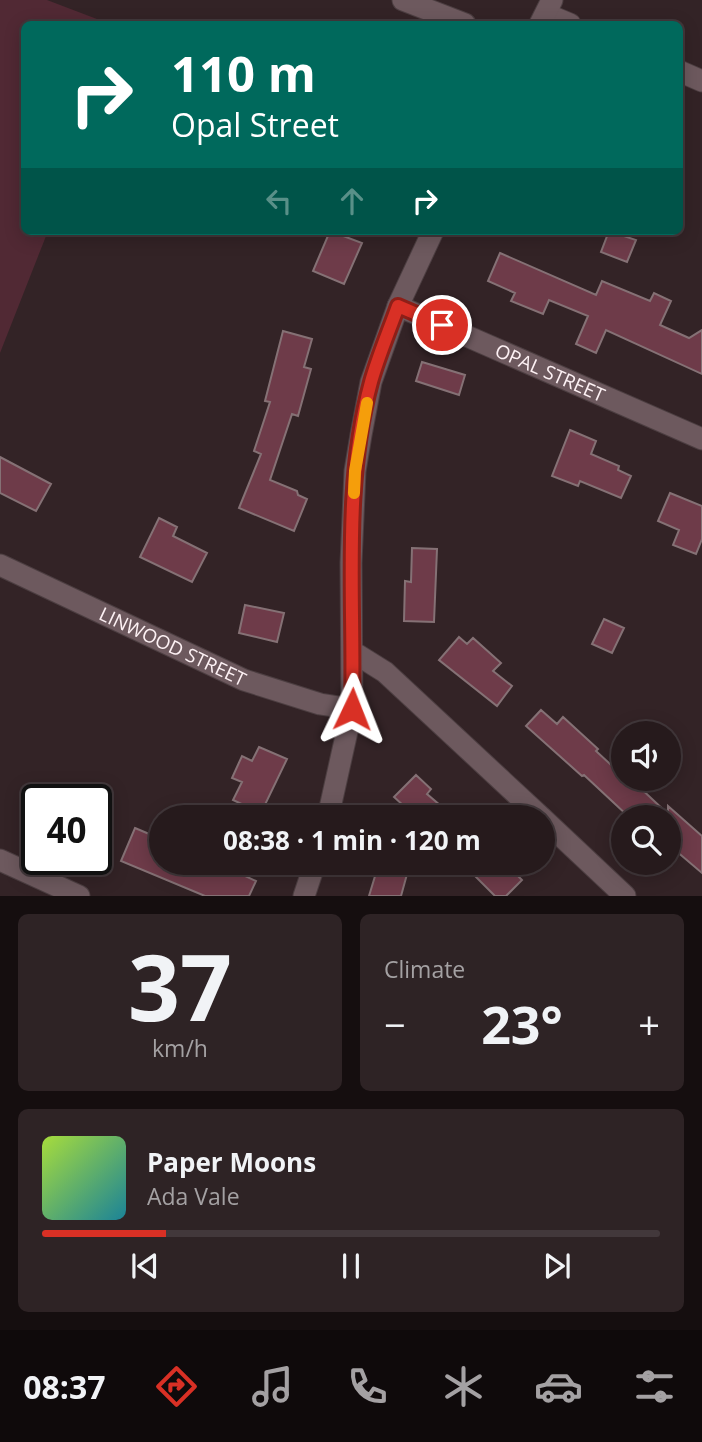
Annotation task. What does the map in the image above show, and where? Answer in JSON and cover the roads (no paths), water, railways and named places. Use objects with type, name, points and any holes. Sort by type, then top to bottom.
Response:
[{"type":"street","points":[[403,0],[457,21]]},
{"type":"street","points":[[546,13],[563,21]]},
{"type":"street","points":[[683,73],[702,81]]},
{"type":"street","points":[[331,805],[352,709],[351,564],[355,471],[371,382],[398,306],[431,235]]},
{"type":"street","name":"OPAL STREET","points":[[398,306],[702,439]]},
{"type":"street","name":"LINWOOD STREET","points":[[0,565],[244,680],[320,704],[352,709]]},
{"type":"street","points":[[353,652],[385,672],[528,805]]},
{"type":"street","points":[[555,831],[615,891]]},
{"type":"street","points":[[0,860],[79,896]]},
{"type":"street","points":[[304,896],[311,875]]}]
